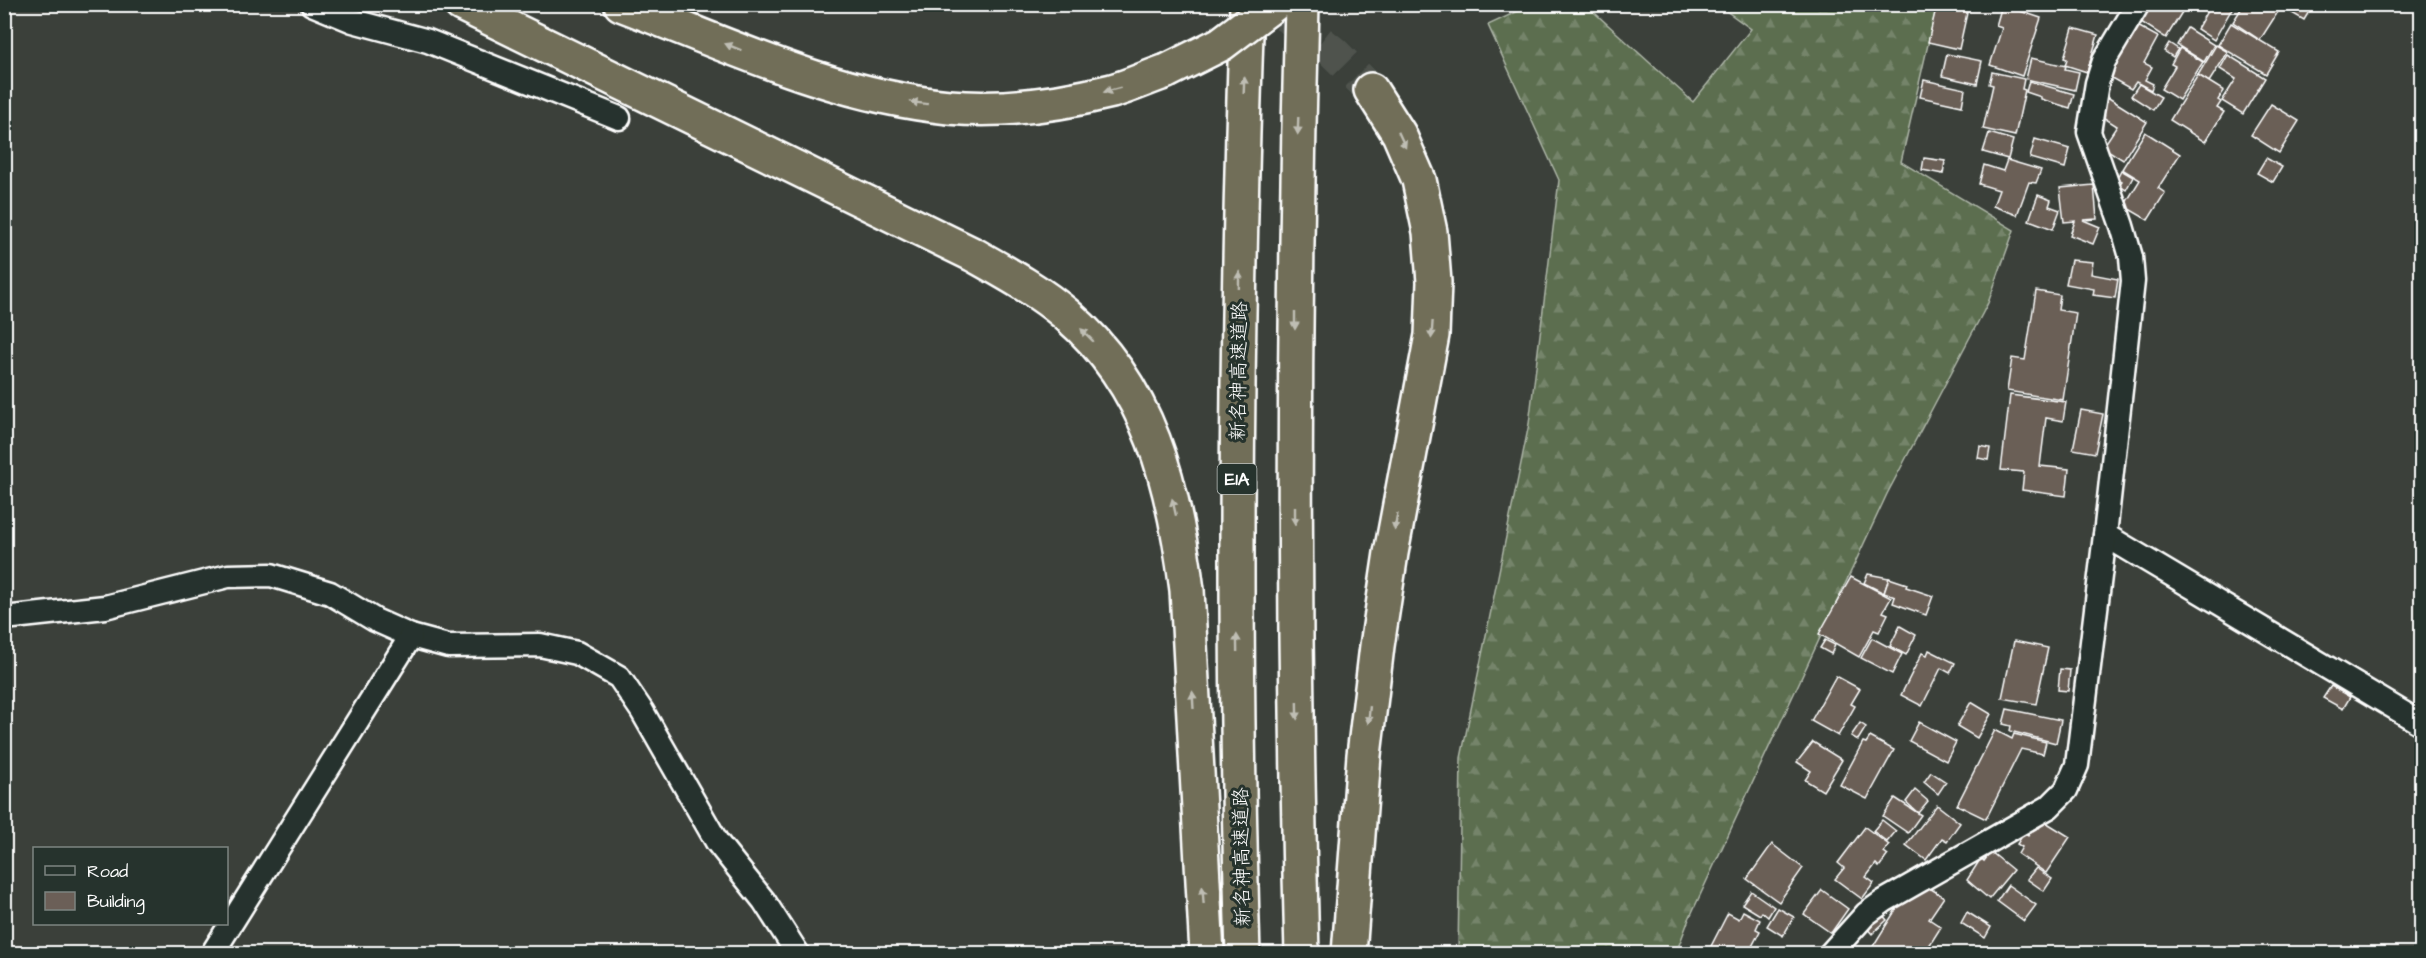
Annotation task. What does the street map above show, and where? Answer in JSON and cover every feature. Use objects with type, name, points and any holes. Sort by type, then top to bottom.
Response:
[{"type":"highway","points":[[461,4],[974,255],[1024,284],[1067,315],[1101,349],[1129,388],[1151,430],[1167,477],[1180,532],[1187,590],[1207,954]]},
{"type":"highway","points":[[621,4],[793,71],[836,85],[901,100],[951,107],[999,108],[1056,103],[1114,91],[1167,71],[1221,44],[1274,4]]},
{"type":"highway","name":"新名神高速道路","points":[[1243,954],[1236,574],[1239,225],[1247,4]]},
{"type":"highway","points":[[1302,4],[1296,210],[1294,572],[1302,954]]},
{"type":"highway","points":[[1349,954],[1362,777],[1377,646],[1406,468],[1432,335],[1434,282],[1430,232],[1419,180],[1399,134],[1371,90]]},
{"type":"street","points":[[312,4],[353,21],[428,41],[619,118]]},
{"type":"street","points":[[1830,954],[1866,914],[1884,901],[2049,807],[2066,790],[2077,765],[2133,280],[2131,257],[2122,226],[2089,132],[2097,83],[2104,61],[2138,4]]},
{"type":"street","points":[[2105,535],[2421,724]]},
{"type":"street","points":[[4,618],[105,607],[228,576],[271,575],[330,593],[375,620],[411,636],[448,646],[540,645],[577,652],[619,677],[642,711],[717,842],[764,901],[798,954]]},
{"type":"street","points":[[212,954],[411,636]]},
{"type":"green space","points":[[1531,5],[1586,5],[1693,102],[1751,29],[1718,5],[1937,5],[1901,162],[2014,230],[1988,303],[1887,494],[1689,919],[1676,953],[1458,954],[1461,758],[1529,424],[1559,180],[1488,25]]},
{"type":"building","points":[[1937,4],[1969,4],[1959,49],[1928,42]]},
{"type":"building","points":[[2148,4],[2187,4],[2166,38],[2138,20]]},
{"type":"building","points":[[2211,4],[2234,5],[2214,40],[2197,29]]},
{"type":"building","points":[[2244,4],[2283,4],[2260,40],[2233,22]]},
{"type":"building","points":[[2288,4],[2313,5],[2304,20],[2285,9]]},
{"type":"building","points":[[2002,5],[2041,18],[2022,76],[1990,65],[2002,28],[1996,26]]},
{"type":"building","points":[[2231,23],[2279,52],[2266,74],[2218,45]]},
{"type":"building","points":[[2134,24],[2158,37],[2144,63],[2152,67],[2145,80],[2153,84],[2151,90],[2136,82],[2131,89],[2106,75]]},
{"type":"building","points":[[2073,28],[2098,35],[2087,72],[2065,65],[2067,59],[2064,58]]},
{"type":"building","points":[[2187,28],[2214,45],[2204,62],[2177,45]]},
{"type":"building","points":[[2169,43],[2178,49],[2173,57],[2164,51]]},
{"type":"building","points":[[2216,45],[2228,52],[2209,82],[2198,75]]},
{"type":"building","points":[[2180,48],[2203,62],[2179,100],[2161,89],[2175,66],[2171,64]]},
{"type":"building","points":[[1947,54],[1982,61],[1977,84],[1942,76]]},
{"type":"building","points":[[2228,55],[2265,78],[2243,114],[2222,101],[2236,79],[2220,69]]},
{"type":"building","points":[[2031,58],[2066,66],[2065,69],[2079,72],[2075,90],[2026,79]]},
{"type":"building","points":[[1992,72],[2024,79],[2022,89],[2025,90],[2015,136],[1983,129],[1993,85],[1989,84]]},
{"type":"building","points":[[2198,75],[2224,91],[2218,100],[2221,102],[2217,108],[2224,112],[2205,142],[2170,120]]},
{"type":"building","points":[[1924,80],[1965,89],[1962,106],[1920,97]]},
{"type":"building","points":[[2029,81],[2074,94],[2070,108],[2026,92]]},
{"type":"building","points":[[2139,84],[2161,97],[2153,110],[2131,96]]},
{"type":"building","points":[[2104,95],[2147,122],[2123,160],[2103,147],[2117,126],[2098,114]]},
{"type":"building","points":[[2271,104],[2299,121],[2279,153],[2251,135]]},
{"type":"building","points":[[2145,132],[2180,154],[2158,188],[2165,193],[2148,220],[2124,206],[2140,180],[2122,169]]},
{"type":"building","points":[[1989,133],[2013,140],[2008,159],[1983,152]]},
{"type":"building","points":[[2035,139],[2070,149],[2065,168],[2030,158]]},
{"type":"building","points":[[1924,158],[1945,161],[1943,174],[1922,170]]},
{"type":"building","points":[[2266,158],[2282,167],[2273,182],[2257,173]]},
{"type":"building","points":[[2007,160],[2041,170],[2036,183],[2029,182],[2017,215],[1993,206],[1999,190],[1979,184],[1984,165],[2003,171]]},
{"type":"building","points":[[2121,170],[2133,177],[2126,190],[2119,185],[2122,181],[2117,178]]},
{"type":"building","points":[[2094,185],[2097,219],[2083,220],[2100,227],[2093,244],[2070,235],[2075,221],[2064,222],[2060,188]]},
{"type":"building","points":[[2038,195],[2051,200],[2049,206],[2060,210],[2053,229],[2029,220]]},
{"type":"building","points":[[2071,260],[2093,262],[2091,274],[2118,279],[2115,298],[2093,295],[2094,289],[2066,284]]},
{"type":"building","points":[[2036,291],[2060,295],[2058,310],[2076,313],[2063,400],[2007,391],[2012,358],[2025,360]]},
{"type":"building","points":[[2010,395],[2066,402],[2063,421],[2046,418],[2040,466],[2069,469],[2066,496],[2022,490],[2024,472],[2001,470]]},
{"type":"building","points":[[2081,410],[2103,414],[2095,453],[2073,449]]},
{"type":"building","points":[[1980,446],[1990,448],[1988,460],[1978,458]]},
{"type":"building","points":[[1868,574],[1889,578],[1884,593],[1864,583]]},
{"type":"building","points":[[1851,577],[1891,598],[1883,612],[1888,614],[1879,632],[1874,630],[1859,657],[1819,634]]},
{"type":"building","points":[[1889,578],[1907,584],[1906,587],[1933,596],[1926,615],[1893,603],[1895,597],[1884,593]]},
{"type":"building","points":[[1900,626],[1916,635],[1906,655],[1890,646]]},
{"type":"building","points":[[1872,638],[1902,654],[1892,674],[1861,658]]},
{"type":"building","points":[[1825,640],[1835,645],[1831,654],[1820,648]]},
{"type":"building","points":[[2014,641],[2048,648],[2036,704],[2002,698]]},
{"type":"building","points":[[1929,650],[1955,663],[1950,673],[1941,668],[1922,706],[1901,695],[1922,653],[1927,655]]},
{"type":"building","points":[[2060,669],[2070,670],[2068,691],[2058,690]]},
{"type":"building","points":[[1836,676],[1860,689],[1851,704],[1855,706],[1838,736],[1811,721]]},
{"type":"building","points":[[2331,686],[2350,697],[2343,709],[2323,698]]},
{"type":"building","points":[[1971,702],[1991,714],[1977,738],[1957,726]]},
{"type":"building","points":[[2007,709],[2061,720],[2056,743],[2010,731],[2011,726],[2003,724]]},
{"type":"building","points":[[1919,722],[1956,742],[1946,761],[1909,741]]},
{"type":"building","points":[[1860,723],[1866,727],[1858,740],[1851,736]]},
{"type":"building","points":[[1995,730],[2012,739],[2014,734],[2046,742],[2043,754],[2021,749],[1986,819],[1957,805]]},
{"type":"building","points":[[1870,737],[1894,750],[1867,799],[1840,785],[1863,742],[1866,743]]},
{"type":"building","points":[[1813,742],[1842,760],[1823,791],[1805,780],[1811,771],[1797,762]]},
{"type":"building","points":[[1931,772],[1946,782],[1938,794],[1924,782]]},
{"type":"building","points":[[1915,790],[1928,801],[1918,813],[1906,802]]},
{"type":"building","points":[[1895,798],[1921,815],[1908,833],[1883,816]]},
{"type":"building","points":[[1937,805],[1960,823],[1947,841],[1942,838],[1926,860],[1906,845]]},
{"type":"building","points":[[1882,820],[1896,831],[1887,842],[1873,831]]},
{"type":"building","points":[[2044,821],[2070,837],[2046,873],[2018,854],[2022,847],[2017,844],[2024,833],[2028,836],[2035,825],[2039,828]]},
{"type":"building","points":[[1865,827],[1889,845],[1884,852],[1888,855],[1879,867],[1876,864],[1866,877],[1874,883],[1862,899],[1835,879],[1844,868],[1838,863]]},
{"type":"building","points":[[1772,844],[1803,868],[1779,902],[1747,879]]},
{"type":"building","points":[[1991,852],[2013,870],[1989,899],[1967,880],[1981,858],[1984,861]]},
{"type":"building","points":[[2036,868],[2052,879],[2044,891],[2027,879]]},
{"type":"building","points":[[2008,885],[2036,905],[2024,921],[1997,901]]},
{"type":"building","points":[[1928,887],[1944,897],[1929,919],[1941,927],[1924,954],[1874,954],[1870,951],[1900,903]]},
{"type":"building","points":[[1822,890],[1848,909],[1831,933],[1804,914]]},
{"type":"building","points":[[1751,891],[1774,907],[1768,917],[1742,904]]},
{"type":"building","points":[[1778,908],[1794,917],[1783,936],[1767,926]]},
{"type":"building","points":[[1743,911],[1760,920],[1756,929],[1760,931],[1748,954],[1707,954],[1728,913],[1739,919]]},
{"type":"building","points":[[1880,912],[1887,920],[1872,934],[1865,926]]},
{"type":"building","points":[[1967,912],[1991,927],[1985,938],[1961,923]]},
{"type":"tunnel","points":[[1281,14],[1287,16],[1333,52],[1371,90]]}]
